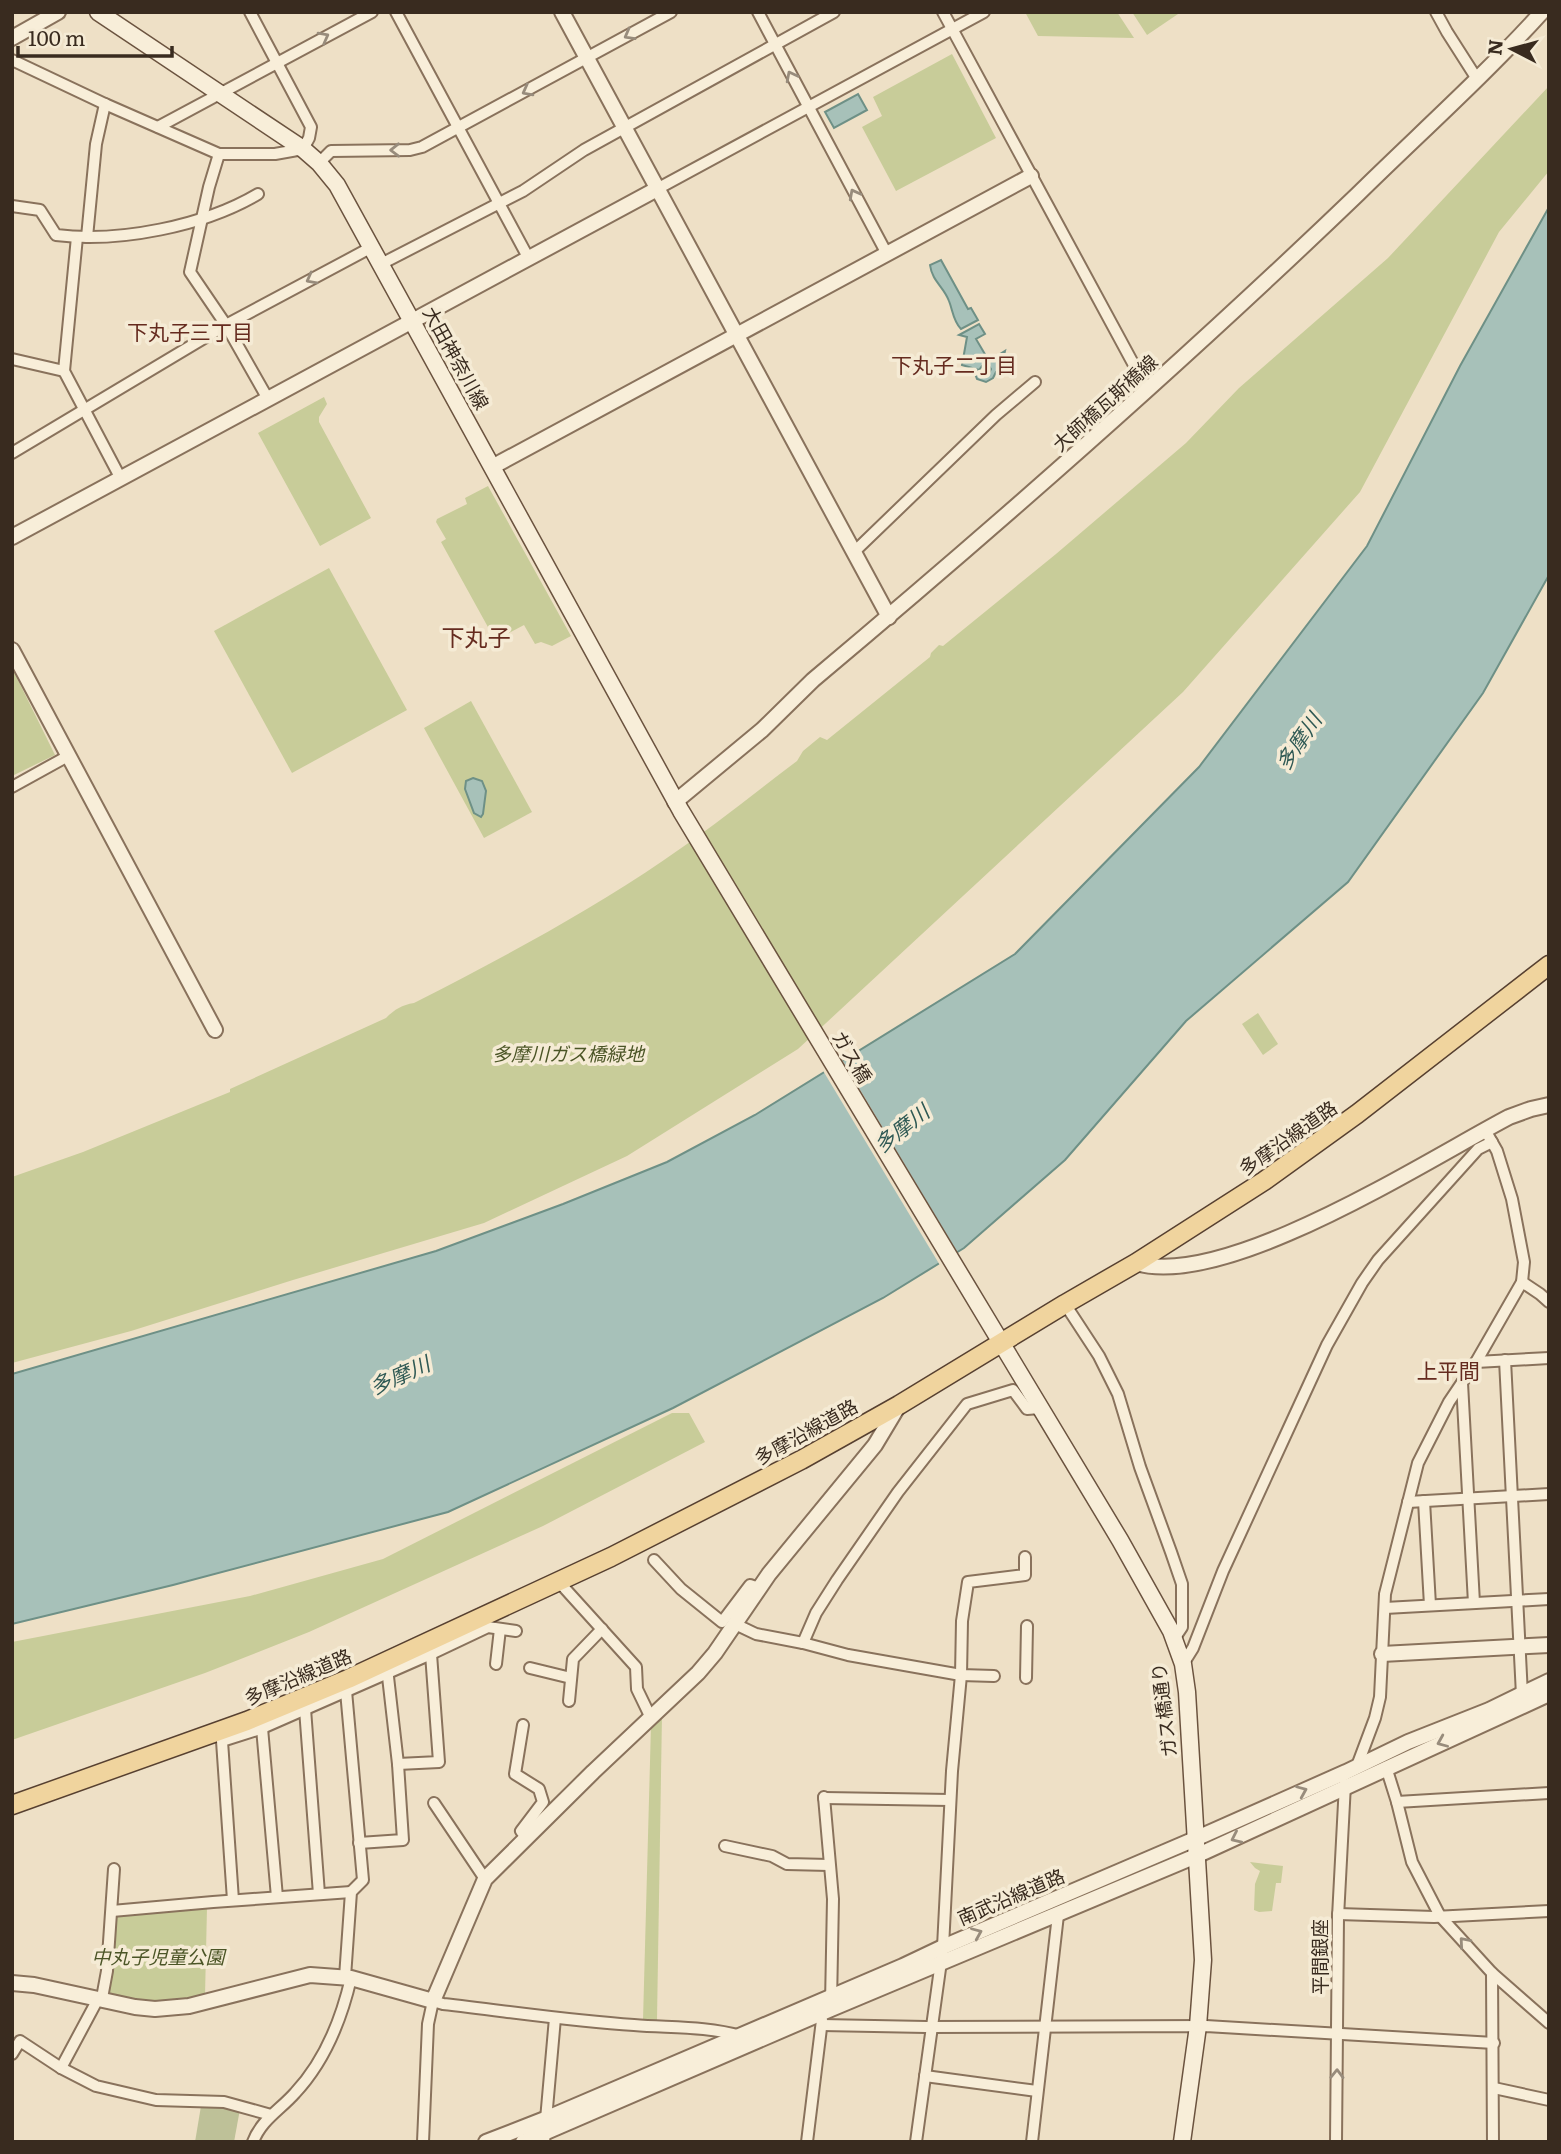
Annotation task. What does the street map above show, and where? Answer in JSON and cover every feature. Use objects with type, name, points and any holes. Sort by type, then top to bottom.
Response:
[{"type":"main road","name":"大田神奈川線","points":[[98,12],[303,149],[319,163],[337,186],[678,807]]},
{"type":"main road","name":"ガス橋","points":[[678,807],[988,1324]]},
{"type":"main road","name":"多摩沿線道路","points":[[12,1805],[386,1668],[486,1622],[559,1582],[801,1460],[899,1405],[1136,1263],[1264,1181],[1368,1106],[1549,965]]},
{"type":"main road","name":"ガス橋通り","points":[[988,1324],[1149,1589],[1174,1639],[1183,1664],[1187,1692],[1203,1960],[1198,2026],[1182,2142]]},
{"type":"street","points":[[12,38],[58,12]]},
{"type":"street","points":[[12,60],[219,154],[288,153],[303,149],[311,127],[250,12]]},
{"type":"street","points":[[158,127],[372,12]]},
{"type":"street","points":[[396,12],[529,259]]},
{"type":"street","points":[[562,12],[889,617]]},
{"type":"street","points":[[319,163],[331,151],[417,149],[671,12]]},
{"type":"street","points":[[758,12],[887,254]]},
{"type":"street","points":[[381,264],[523,191],[584,150],[834,12]]},
{"type":"street","points":[[943,12],[1148,391]]},
{"type":"street","points":[[12,537],[984,12]]},
{"type":"street","points":[[1436,12],[1477,79]]},
{"type":"street","name":"大師橋瓦斯橋線","points":[[678,807],[813,680],[1148,391],[1289,260],[1477,79],[1542,12]]},
{"type":"street","points":[[106,104],[96,144],[64,371],[121,479]]},
{"type":"street","points":[[219,154],[201,218],[190,272],[226,325],[268,399]]},
{"type":"street","points":[[492,467],[1031,176]]},
{"type":"street","points":[[12,206],[40,210],[56,235],[117,236],[201,218],[237,207],[258,194]]},
{"type":"street","points":[[12,453],[226,325],[372,247]]},
{"type":"street","points":[[12,359],[64,371]]},
{"type":"street","points":[[854,552],[996,415],[1035,382]]},
{"type":"street","points":[[12,650],[215,1030]]},
{"type":"street","points":[[12,787],[68,756]]},
{"type":"street","points":[[1136,1263],[1148,1267],[1173,1267],[1256,1247],[1488,1136],[1520,1112],[1549,1105]]},
{"type":"street","points":[[1488,1136],[1497,1151],[1512,1199],[1524,1262],[1522,1282],[1549,1302]]},
{"type":"street","points":[[1183,1664],[1193,1648],[1223,1571],[1326,1345],[1378,1260],[1488,1136]]},
{"type":"street","name":"平間銀座","points":[[1336,2142],[1338,1914],[1344,1788],[1375,1718],[1380,1698],[1385,1594],[1418,1463],[1449,1402],[1476,1362],[1522,1282]]},
{"type":"street","points":[[1065,1304],[1100,1356],[1118,1394],[1140,1468],[1182,1584],[1182,1627],[1174,1639]]},
{"type":"street","points":[[1476,1362],[1549,1358]]},
{"type":"street","points":[[1505,1360],[1522,1695]]},
{"type":"street","points":[[1462,1383],[1474,1603]]},
{"type":"street","points":[[803,1643],[816,1614],[837,1580],[898,1492],[967,1405],[1013,1390],[1027,1409],[1040,1408]]},
{"type":"street","points":[[423,2142],[428,2024],[433,2001],[485,1879],[698,1673],[715,1653],[759,1587],[875,1445],[899,1405]]},
{"type":"street","points":[[1408,1502],[1549,1494]]},
{"type":"street","points":[[1424,1501],[1430,1605]]},
{"type":"street","points":[[916,2142],[943,1947],[955,1723],[961,1675],[962,1621],[968,1582],[1025,1575],[1025,1557]]},
{"type":"street","points":[[654,1560],[681,1589],[722,1622],[750,1585],[759,1587]]},
{"type":"street","points":[[559,1582],[636,1667],[636,1689],[651,1717]]},
{"type":"street","points":[[1385,1608],[1549,1599]]},
{"type":"street","points":[[233,1900],[222,1741],[262,1728],[346,1691],[386,1668],[431,1654],[486,1622],[500,1629],[516,1631]]},
{"type":"street","points":[[734,1624],[756,1634],[848,1655],[961,1675],[994,1676]]},
{"type":"street","points":[[1026,1678],[1027,1626]]},
{"type":"street","points":[[496,1664],[500,1629]]},
{"type":"street","points":[[569,1701],[573,1659],[602,1629]]},
{"type":"street","points":[[1382,1654],[1549,1645]]},
{"type":"street","points":[[398,1764],[439,1762],[431,1654]]},
{"type":"street","points":[[359,1843],[403,1840],[398,1764],[386,1668]]},
{"type":"street","points":[[530,1668],[571,1678]]},
{"type":"street","name":"南武沿線道路","points":[[523,2142],[741,2036],[826,2011],[943,1947],[1195,1839],[1408,1742],[1489,1710],[1549,1681]]},
{"type":"street","points":[[112,1911],[351,1892],[363,1880],[346,1691]]},
{"type":"street","name":"南武沿線道路","points":[[486,2142],[544,2132],[826,2011],[1058,1916],[1196,1856],[1549,1693]]},
{"type":"street","points":[[304,1709],[319,1894]]},
{"type":"street","points":[[523,1725],[515,1774],[539,1789],[543,1802],[521,1831],[526,1837]]},
{"type":"street","points":[[262,1728],[277,1897]]},
{"type":"street","points":[[1386,1767],[1412,1862],[1440,1916],[1492,1973],[1549,2023]]},
{"type":"street","points":[[1397,1802],[1549,1793]]},
{"type":"street","points":[[807,2142],[826,2011],[833,1899],[824,1798],[950,1800]]},
{"type":"street","points":[[434,1803],[485,1879]]},
{"type":"street","points":[[725,1846],[772,1856],[787,1864],[829,1865]]},
{"type":"street","points":[[61,2068],[100,1998],[107,1971],[114,1869]]},
{"type":"street","points":[[253,2142],[258,2130],[315,2069],[331,2040],[346,1999],[351,1892]]},
{"type":"street","points":[[1338,1914],[1440,1916],[1549,1911]]},
{"type":"street","points":[[1032,2142],[1058,1916]]},
{"type":"street","points":[[1492,1973],[1493,2142]]},
{"type":"street","points":[[12,1983],[34,1985],[135,2007],[166,2008],[189,2006],[310,1975],[348,1978],[443,2004],[555,2018],[697,2028],[741,2036]]},
{"type":"street","points":[[826,2011],[932,2026],[1198,2026],[1494,2043]]},
{"type":"street","points":[[544,2132],[555,2018]]},
{"type":"street","points":[[12,2054],[20,2040],[61,2068],[96,2086],[137,2097],[171,2101],[218,2101],[271,2115]]},
{"type":"street","points":[[925,2076],[1037,2091]]},
{"type":"street","points":[[1494,2088],[1549,2100]]},
{"type":"street","points":[[1182,2142],[1188,2142]]},
{"type":"green space","points":[[1025,12],[1117,12],[1134,38],[1038,36]]},
{"type":"green space","points":[[1132,12],[1181,12],[1147,35]]},
{"type":"green space","points":[[952,54],[996,138],[896,191],[862,127],[882,116],[873,97]]},
{"type":"green space","name":"多摩川ガス橋緑地","points":[[1549,86],[1549,171],[1499,232],[1360,492],[1183,692],[798,1049],[627,1156],[484,1223],[131,1331],[12,1363],[12,1177],[83,1152],[230,1092],[230,1089],[386,1018],[399,1008],[414,1003],[510,953],[573,917],[634,880],[715,824],[797,761],[803,751],[820,737],[827,740],[930,657],[939,645],[943,646],[1056,554],[1186,443],[1239,388],[1388,258]]},
{"type":"green space","points":[[324,397],[327,404],[319,422],[371,518],[320,546],[258,433]]},
{"type":"green space","points":[[488,486],[571,636],[552,646],[541,642],[535,644],[524,625],[498,639],[494,638],[441,542],[446,539],[436,522],[437,519],[467,504],[465,498]]},
{"type":"green space","points":[[329,568],[407,710],[292,773],[214,631]]},
{"type":"green space","points":[[12,668],[55,755],[12,776]]},
{"type":"green space","points":[[471,701],[532,812],[484,838],[424,728]]},
{"type":"green space","points":[[1258,1013],[1278,1044],[1263,1055],[1242,1024]]},
{"type":"green space","points":[[672,1413],[689,1413],[705,1442],[543,1526],[309,1632],[205,1673],[12,1740],[12,1642],[250,1596],[383,1559]]},
{"type":"green space","points":[[662,1715],[657,2020],[643,2020],[651,1725]]},
{"type":"green space","points":[[1250,1862],[1283,1866],[1281,1883],[1276,1883],[1272,1911],[1254,1910],[1255,1884],[1260,1871]]},
{"type":"green space","name":"中丸子児童公園","points":[[207,1908],[205,1996],[150,2003],[106,1994],[115,1918],[119,1915]]},
{"type":"green space","points":[[218,2104],[240,2109],[234,2142],[195,2142],[201,2106]]},
{"type":"water","points":[[858,94],[867,110],[834,128],[825,112]]},
{"type":"water","name":"多摩川","points":[[1549,207],[1549,575],[1483,693],[1348,882],[1186,1021],[1065,1160],[964,1248],[883,1298],[673,1408],[448,1512],[173,1585],[12,1624],[12,1374],[436,1251],[667,1162],[755,1115],[1015,954],[1199,767],[1367,546],[1460,366]]},
{"type":"water","points":[[941,260],[968,309],[971,308],[978,320],[961,329],[947,296],[931,271],[930,265]]},
{"type":"water","points":[[979,324],[985,334],[976,339],[989,361],[1005,351],[1000,372],[996,372],[993,378],[986,382],[977,379],[974,371],[988,375],[991,369],[989,366],[982,366],[979,370],[962,365],[967,337],[959,335]]},
{"type":"water","points":[[473,778],[482,781],[486,791],[481,817],[474,813],[465,789],[466,781]]},
{"type":"pier","points":[[841,1058],[959,1255],[941,1267],[822,1069]]},
{"type":"district","name":"下丸子三丁目","points":[[190,333]]},
{"type":"district","name":"下丸子二丁目","points":[[954,366]]},
{"type":"district","name":"下丸子","points":[[476,638]]},
{"type":"district","name":"上平間","points":[[1448,1372]]}]
